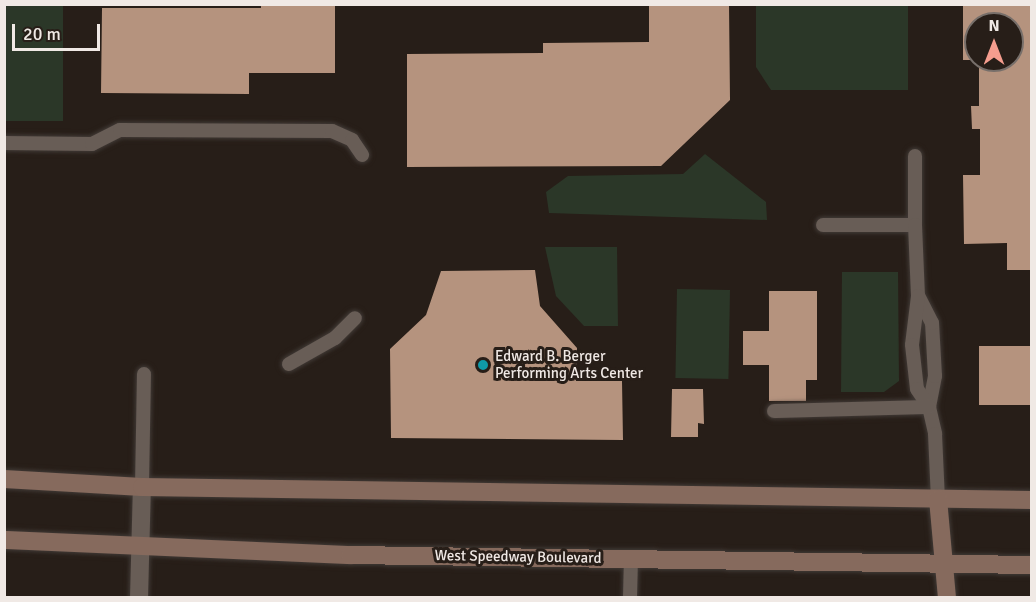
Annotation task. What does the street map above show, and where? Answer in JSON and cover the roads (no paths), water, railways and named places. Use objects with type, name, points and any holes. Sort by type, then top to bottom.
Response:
[{"type":"main road","points":[[4,479],[142,487],[1032,500]]},
{"type":"main road","points":[[938,499],[946,597]]},
{"type":"main road","name":"West Speedway Boulevard","points":[[4,540],[140,549],[1032,565]]},
{"type":"street","points":[[140,597],[142,487]]},
{"type":"lane","points":[[4,143],[92,144],[120,130],[332,131],[352,140],[362,155]]},
{"type":"lane","points":[[915,156],[918,296],[912,345],[916,386],[929,407],[935,434],[938,499]]},
{"type":"lane","points":[[823,225],[915,225]]},
{"type":"lane","points":[[918,296],[932,323],[935,376],[929,407]]},
{"type":"lane","points":[[289,363],[335,338],[355,318]]},
{"type":"lane","points":[[142,487],[144,374]]},
{"type":"lane","points":[[774,411],[929,407]]},
{"type":"lane","points":[[630,597],[631,558]]},
{"type":"place","name":"Edward B. Berger Performing Arts Center","points":[[483,365]]}]
